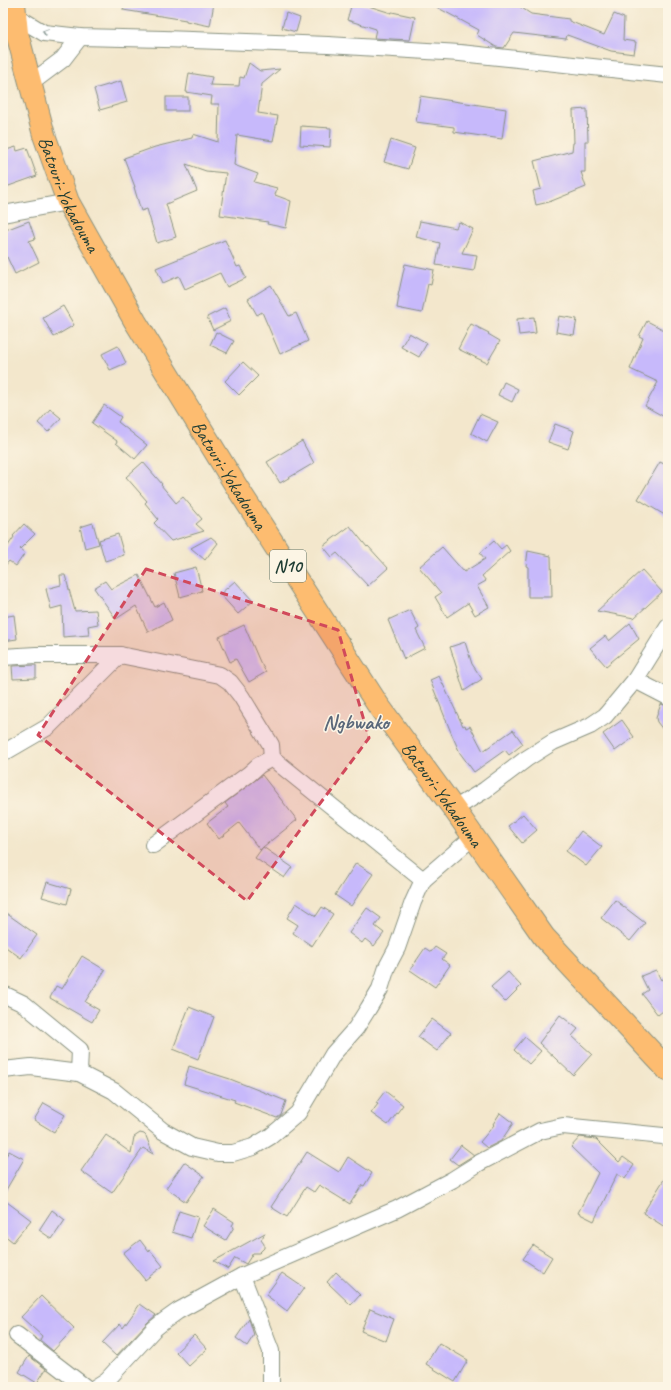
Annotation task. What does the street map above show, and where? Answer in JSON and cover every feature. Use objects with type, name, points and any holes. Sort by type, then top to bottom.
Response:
[{"type":"highway","name":"Batouri-Yokadouma","points":[[14,9],[17,33],[44,135],[68,202],[134,322],[234,482],[378,705],[454,809],[544,937],[668,1070]]},
{"type":"street","points":[[14,9],[44,33],[80,37],[328,45],[460,53],[668,75]]},
{"type":"street","points":[[31,83],[63,60],[80,37]]},
{"type":"street","points":[[3,214],[68,202]]},
{"type":"street","points":[[454,809],[485,790],[526,759],[553,742],[590,726],[605,716],[635,680],[668,627]]},
{"type":"street","points":[[3,657],[36,655],[120,655],[220,675],[230,682],[271,745],[272,758],[423,880]]},
{"type":"street","points":[[5,752],[48,727],[120,655]]},
{"type":"street","points":[[635,680],[668,697]]},
{"type":"street","points":[[153,845],[259,765],[272,758]]},
{"type":"street","points":[[3,1070],[31,1067],[80,1073],[114,1091],[163,1131],[192,1147],[218,1153],[246,1150],[253,1147],[271,1136],[298,1113],[332,1054],[356,1028],[380,989],[387,967],[397,948],[413,902],[423,880],[473,837]]},
{"type":"street","points":[[3,994],[24,1004],[80,1050],[80,1073]]},
{"type":"street","points":[[96,1387],[107,1380],[164,1320],[242,1276],[397,1209],[540,1131],[562,1126],[663,1136],[668,1138]]},
{"type":"street","points":[[242,1276],[271,1351],[271,1387]]},
{"type":"street","points":[[17,1335],[85,1387]]},
{"type":"highlighted area","points":[[146,569],[338,630],[369,738],[247,901],[38,735]]},
{"type":"building","points":[[124,3],[214,3],[210,26],[186,20],[123,10]]},
{"type":"building","points":[[352,3],[359,3],[391,13],[415,17],[410,40],[374,38],[376,29],[347,20]]},
{"type":"building","points":[[429,3],[514,3],[531,14],[569,19],[569,21],[604,35],[614,14],[624,18],[623,40],[636,42],[634,54],[611,51],[567,35],[566,39],[514,33],[504,48],[496,47],[477,35],[479,30]]},
{"type":"building","points":[[286,13],[300,18],[296,32],[282,28]]},
{"type":"building","points":[[249,63],[260,71],[280,69],[262,84],[258,113],[278,116],[273,141],[237,135],[234,165],[258,174],[254,182],[277,188],[275,195],[291,201],[286,228],[267,224],[268,222],[220,215],[226,173],[206,171],[186,164],[197,191],[166,204],[176,237],[157,243],[147,209],[141,211],[135,187],[124,158],[155,147],[192,138],[193,134],[218,142],[219,104],[211,104],[212,96],[186,92],[189,73],[212,77],[210,85],[239,86],[240,77],[244,78]]},
{"type":"building","points":[[121,81],[127,102],[100,110],[94,89]]},
{"type":"building","points":[[420,96],[506,109],[502,139],[454,132],[454,127],[416,122]]},
{"type":"building","points":[[166,97],[188,97],[188,111],[166,111]]},
{"type":"building","points":[[587,109],[588,141],[585,141],[585,172],[581,172],[586,187],[549,202],[536,205],[533,191],[541,189],[534,161],[572,151],[574,143],[573,110]]},
{"type":"building","points":[[301,126],[331,128],[330,147],[300,145]]},
{"type":"building","points":[[391,140],[415,148],[408,169],[384,162]]},
{"type":"building","points":[[16,147],[17,151],[27,148],[37,176],[3,188],[3,151]]},
{"type":"building","points":[[29,221],[35,239],[29,241],[39,262],[15,274],[7,257],[3,259],[3,231]]},
{"type":"building","points":[[420,221],[456,228],[459,222],[473,229],[462,253],[477,255],[474,271],[436,265],[440,243],[416,237]]},
{"type":"building","points":[[225,240],[237,267],[240,266],[246,278],[227,287],[220,273],[185,289],[179,276],[163,283],[156,268]]},
{"type":"building","points":[[405,264],[434,270],[431,285],[428,284],[422,313],[397,308]]},
{"type":"building","points":[[271,285],[289,316],[296,313],[308,341],[280,354],[262,312],[257,315],[248,299]]},
{"type":"building","points":[[63,306],[74,325],[54,337],[43,318]]},
{"type":"building","points":[[225,308],[231,321],[213,330],[207,317]]},
{"type":"building","points":[[559,316],[577,319],[574,335],[556,332]]},
{"type":"building","points":[[534,317],[536,333],[519,335],[517,319]]},
{"type":"building","points":[[647,321],[668,332],[668,419],[645,406],[658,382],[630,369],[643,338],[639,336]]},
{"type":"building","points":[[471,324],[489,333],[488,334],[500,341],[487,363],[458,349]]},
{"type":"building","points":[[216,332],[234,341],[227,353],[210,345]]},
{"type":"building","points":[[409,333],[427,343],[419,357],[401,347]]},
{"type":"building","points":[[118,346],[126,363],[110,370],[102,354]]},
{"type":"building","points":[[243,362],[258,376],[239,395],[225,381]]},
{"type":"building","points":[[504,382],[518,389],[512,402],[498,395]]},
{"type":"building","points":[[104,405],[121,417],[118,422],[147,445],[135,459],[116,443],[117,441],[92,423]]},
{"type":"building","points":[[50,409],[61,418],[48,432],[38,423]]},
{"type":"building","points":[[480,414],[498,422],[487,442],[471,433]]},
{"type":"building","points":[[555,424],[574,431],[568,449],[548,442]]},
{"type":"building","points":[[302,441],[314,463],[280,483],[267,462]]},
{"type":"building","points":[[143,462],[176,503],[183,497],[202,519],[196,524],[204,531],[171,541],[154,523],[158,519],[145,503],[147,501],[126,477]]},
{"type":"building","points":[[660,462],[668,466],[668,517],[638,499]]},
{"type":"building","points":[[93,523],[99,544],[85,548],[80,527]]},
{"type":"building","points":[[24,524],[35,534],[20,549],[25,553],[16,566],[9,561],[3,568],[3,553],[14,537],[13,536]]},
{"type":"building","points":[[350,526],[367,547],[368,546],[388,568],[368,586],[337,553],[332,557],[323,546]]},
{"type":"building","points":[[118,534],[124,555],[105,561],[99,540]]},
{"type":"building","points":[[211,537],[218,543],[205,560],[191,548]]},
{"type":"building","points":[[494,541],[501,549],[506,545],[510,551],[482,576],[486,581],[477,586],[489,607],[475,615],[468,603],[447,617],[435,597],[441,593],[419,567],[442,547],[464,572],[485,559],[480,553]]},
{"type":"building","points":[[528,551],[551,556],[552,597],[528,597],[528,567],[526,566]]},
{"type":"building","points":[[196,567],[202,591],[180,597],[174,573]]},
{"type":"building","points":[[642,570],[662,592],[634,618],[597,611]]},
{"type":"building","points":[[60,575],[65,575],[75,611],[96,610],[98,624],[88,626],[89,635],[63,637],[62,606],[51,609],[46,589],[61,585]]},
{"type":"building","points":[[139,575],[155,607],[164,602],[172,620],[148,632],[136,606],[116,619],[94,588],[105,581],[111,589]]},
{"type":"building","points":[[235,581],[253,601],[238,614],[220,594]]},
{"type":"building","points":[[410,610],[419,628],[416,630],[425,648],[404,659],[388,620]]},
{"type":"building","points":[[14,615],[17,639],[3,641],[3,617]]},
{"type":"building","points":[[630,623],[639,639],[606,666],[590,648],[605,636],[609,641]]},
{"type":"building","points":[[244,625],[266,672],[249,682],[236,659],[230,662],[219,637]]},
{"type":"building","points":[[465,642],[472,664],[482,679],[464,691],[450,647]]},
{"type":"building","points":[[36,665],[36,678],[13,679],[12,666]]},
{"type":"building","points":[[439,676],[463,726],[465,725],[466,728],[470,726],[483,751],[513,730],[523,744],[509,755],[505,750],[474,772],[460,753],[430,680]]},
{"type":"building","points":[[661,704],[668,706],[668,736],[657,722],[656,718]]},
{"type":"building","points":[[622,720],[634,737],[615,751],[603,734]]},
{"type":"building","points":[[262,775],[297,820],[260,850],[239,823],[219,839],[207,823],[228,807],[225,803]]},
{"type":"building","points":[[523,814],[537,830],[522,843],[508,826]]},
{"type":"building","points":[[581,831],[602,847],[586,866],[566,851]]},
{"type":"building","points":[[263,847],[292,867],[284,878],[255,858]]},
{"type":"building","points":[[356,863],[373,874],[351,906],[335,895]]},
{"type":"building","points":[[47,882],[71,889],[67,904],[42,897]]},
{"type":"building","points":[[615,900],[645,923],[630,941],[601,918]]},
{"type":"building","points":[[296,903],[316,916],[322,907],[333,914],[312,946],[293,933],[298,925],[287,918]]},
{"type":"building","points":[[367,908],[381,918],[375,926],[384,933],[374,946],[365,939],[362,943],[349,933]]},
{"type":"building","points":[[3,911],[37,935],[21,958],[3,945]]},
{"type":"building","points":[[435,947],[446,954],[442,959],[450,965],[435,987],[410,970],[425,948],[431,952]]},
{"type":"building","points":[[82,956],[105,970],[85,1002],[99,1010],[92,1022],[50,998],[56,986],[62,989]]},
{"type":"building","points":[[656,970],[661,980],[668,975],[668,1007],[658,1015],[642,994],[648,990],[641,976]]},
{"type":"building","points":[[508,972],[521,986],[505,1002],[491,987]]},
{"type":"building","points":[[189,1007],[214,1017],[198,1059],[173,1049]]},
{"type":"building","points":[[560,1015],[578,1029],[572,1036],[592,1054],[573,1075],[539,1043]]},
{"type":"building","points":[[432,1019],[451,1033],[437,1051],[418,1037]]},
{"type":"building","points":[[525,1037],[541,1051],[529,1064],[514,1050]]},
{"type":"building","points":[[189,1066],[230,1079],[286,1101],[281,1115],[277,1118],[234,1102],[235,1100],[184,1084]]},
{"type":"building","points":[[385,1091],[403,1105],[388,1125],[371,1113]]},
{"type":"building","points":[[44,1103],[65,1115],[54,1132],[34,1120]]},
{"type":"building","points":[[500,1113],[513,1123],[501,1141],[487,1148],[480,1142],[494,1125],[493,1124]]},
{"type":"building","points":[[140,1133],[146,1136],[153,1154],[143,1148],[112,1193],[81,1171],[106,1135],[131,1153],[134,1137]]},
{"type":"building","points":[[580,1137],[596,1139],[619,1162],[623,1157],[634,1165],[625,1179],[617,1174],[594,1221],[578,1213],[598,1173],[571,1147]]},
{"type":"building","points":[[461,1145],[474,1155],[458,1165],[450,1159]]},
{"type":"building","points":[[9,1151],[24,1159],[3,1195],[3,1161]]},
{"type":"building","points":[[307,1152],[339,1172],[348,1157],[372,1173],[364,1186],[362,1185],[350,1204],[319,1185],[314,1192],[306,1187],[287,1217],[271,1207]]},
{"type":"building","points":[[184,1162],[204,1176],[186,1202],[166,1188]]},
{"type":"building","points":[[668,1173],[668,1229],[643,1213]]},
{"type":"building","points":[[3,1199],[31,1220],[13,1242],[3,1234]]},
{"type":"building","points":[[214,1209],[234,1222],[232,1226],[234,1227],[226,1240],[203,1226]]},
{"type":"building","points":[[52,1210],[65,1220],[52,1239],[39,1230]]},
{"type":"building","points":[[179,1211],[198,1217],[191,1238],[172,1232]]},
{"type":"building","points":[[265,1233],[261,1240],[264,1244],[264,1248],[259,1253],[253,1253],[246,1264],[235,1258],[228,1269],[214,1261]]},
{"type":"building","points":[[140,1240],[149,1252],[150,1250],[163,1266],[145,1280],[123,1253]]},
{"type":"building","points":[[533,1245],[552,1257],[543,1272],[523,1259]]},
{"type":"building","points":[[336,1272],[360,1295],[351,1305],[327,1282]]},
{"type":"building","points":[[282,1273],[304,1288],[287,1311],[266,1295]]},
{"type":"building","points":[[41,1296],[74,1328],[53,1351],[40,1340],[42,1336],[21,1317]]},
{"type":"building","points":[[140,1304],[156,1315],[116,1356],[102,1343],[120,1324],[123,1328]]},
{"type":"building","points":[[370,1309],[394,1319],[386,1341],[361,1331]]},
{"type":"building","points":[[249,1319],[254,1335],[247,1346],[236,1338]]},
{"type":"building","points":[[194,1335],[207,1349],[189,1366],[176,1352]]},
{"type":"building","points":[[439,1343],[468,1360],[455,1382],[426,1364]]},
{"type":"building","points":[[29,1356],[46,1369],[37,1383],[19,1372]]},
{"type":"district","name":"Ngbwako","points":[[356,722]]}]
